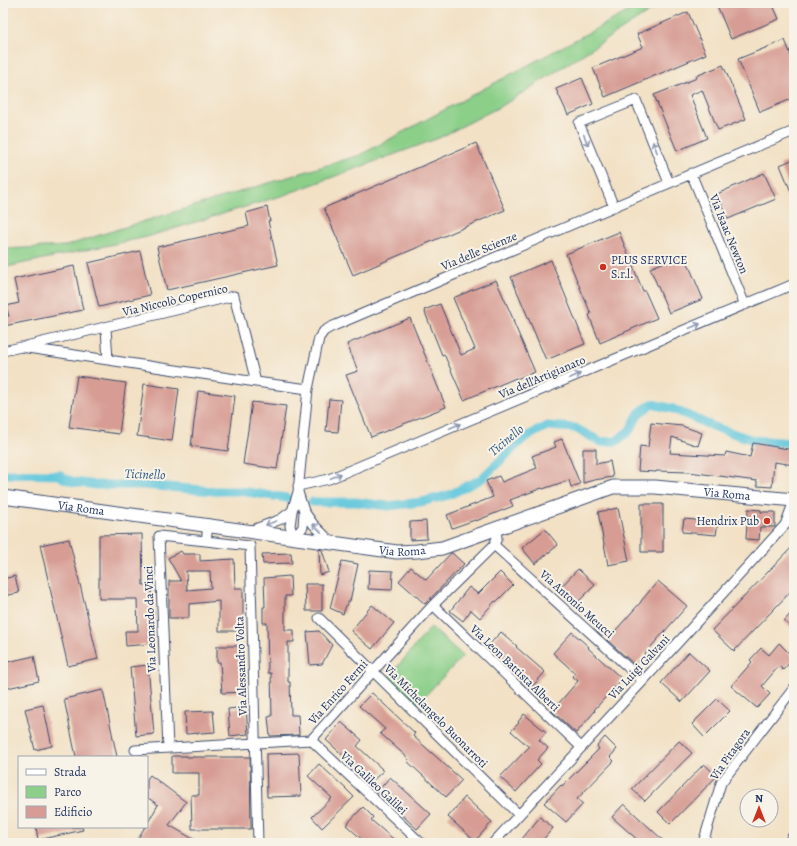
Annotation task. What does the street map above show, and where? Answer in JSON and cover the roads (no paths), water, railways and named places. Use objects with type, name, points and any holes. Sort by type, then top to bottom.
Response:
[{"type":"street","points":[[614,207],[579,123],[636,100],[669,183]]},
{"type":"street","name":"Via delle Scienze","points":[[294,538],[290,526],[292,511],[298,489],[308,389],[319,338],[324,331],[330,327],[691,173],[794,131]]},
{"type":"street","name":"Via Isaac Newton","points":[[691,173],[745,305]]},
{"type":"street","name":"Via dell'Artigianato","points":[[298,489],[329,479],[794,284]]},
{"type":"street","name":"Via Niccolò Copernico","points":[[3,351],[106,328],[234,296],[256,382]]},
{"type":"street","points":[[106,328],[108,360]]},
{"type":"street","name":"Via Niccolò Copernico","points":[[21,347],[308,389]]},
{"type":"street","name":"Via Roma","points":[[3,498],[397,552],[417,552],[442,548],[613,487],[655,487],[794,501]]},
{"type":"street","name":"Via delle Scienze","points":[[294,538],[303,527],[304,511],[298,489]]},
{"type":"street","name":"Via Luigi Galvani","points":[[493,843],[785,525],[794,501]]},
{"type":"street","points":[[247,532],[281,519],[292,511]]},
{"type":"street","name":"Via delle Scienze","points":[[304,511],[313,524],[332,543]]},
{"type":"street","points":[[206,541],[208,526]]},
{"type":"street","points":[[494,545],[496,529]]},
{"type":"street","name":"Via Leonardo da Vinci","points":[[168,748],[159,536],[206,541]]},
{"type":"street","name":"Via Alessandro Volta","points":[[206,541],[250,546],[258,843]]},
{"type":"street","name":"Via Antonio Meucci","points":[[494,545],[643,681]]},
{"type":"street","name":"Via Enrico Fermi","points":[[135,750],[310,740],[433,605],[494,545]]},
{"type":"street","name":"Via Leon Battista Alberti","points":[[433,605],[581,747]]},
{"type":"street","name":"Via Michelangelo Buonarroti","points":[[319,618],[519,815]]},
{"type":"street","name":"Via Pitagora","points":[[703,843],[721,783],[794,688]]},
{"type":"street","name":"Via Galileo Galilei","points":[[310,740],[421,843]]},
{"type":"waterway","name":"Ticinello","points":[[312,502],[356,502],[388,506],[421,502],[449,495],[481,479],[524,438],[547,426],[575,428],[601,442],[617,441],[630,430],[639,413],[652,404],[673,409],[714,427],[753,440],[794,443]]},
{"type":"waterway","name":"Ticinello","points":[[3,474],[61,475],[63,478],[74,482],[97,485],[144,485],[214,491],[240,491],[287,498]]},
{"type":"place","name":"PLUS SERVICE S.r.l.","points":[[603,267]]},
{"type":"place","name":"Hendrix Pub","points":[[767,521]]}]
